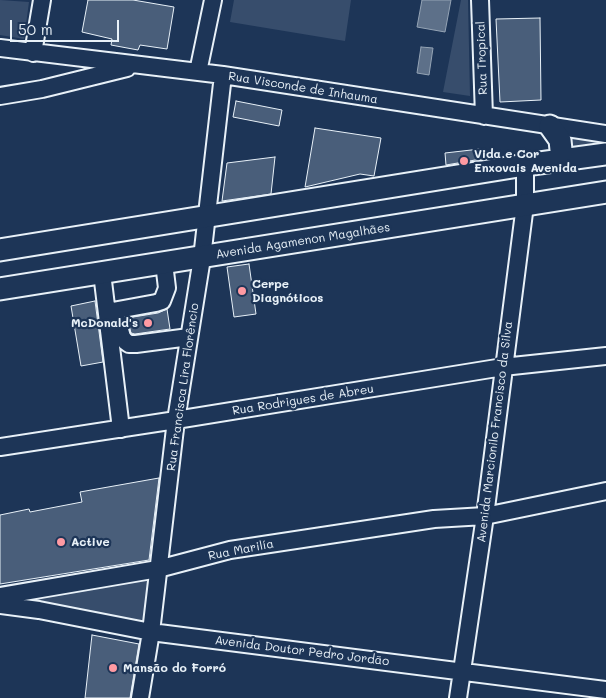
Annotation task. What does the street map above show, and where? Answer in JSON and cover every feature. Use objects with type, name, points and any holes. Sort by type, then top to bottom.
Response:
[{"type":"main road","points":[[550,126],[560,140],[562,160]]},
{"type":"main road","points":[[0,250],[524,165],[606,154]]},
{"type":"main road","name":"Avenida Agamenon Magalhães","points":[[0,289],[606,192]]},
{"type":"street","points":[[33,53],[42,0]]},
{"type":"street","points":[[198,72],[213,0]]},
{"type":"street","name":"Rua Tropical","points":[[480,0],[484,116]]},
{"type":"street","name":"Rua Visconde de Inhauma","points":[[0,48],[223,75],[606,134]]},
{"type":"street","points":[[0,96],[42,89],[137,66]]},
{"type":"street","name":"Rua Francisca Lira Florêncio","points":[[140,698],[176,420],[202,258],[223,75]]},
{"type":"street","name":"Avenida Marcionilo Francisco da Silva","points":[[458,698],[485,516],[525,205],[524,165]]},
{"type":"street","points":[[111,311],[162,301],[166,295],[167,288],[164,263]]},
{"type":"street","points":[[102,273],[111,311],[121,429]]},
{"type":"street","points":[[111,311],[122,337],[129,344],[189,338]]},
{"type":"street","name":"Rua Rodrigues de Abreu","points":[[0,447],[503,366],[606,356]]},
{"type":"street","name":"Rua Marilía","points":[[0,596],[158,569],[230,550],[434,519],[485,516],[606,491]]},
{"type":"street","name":"Avenida Doutor Pedro Jordão","points":[[0,605],[57,613],[150,632],[606,690]]},
{"type":"shaded area","points":[[0,0],[29,2],[24,39],[0,35]]},
{"type":"shaded area","points":[[234,0],[351,0],[345,41],[230,22]]},
{"type":"shaded area","points":[[422,0],[451,0],[445,32],[417,27]]},
{"type":"shaded area","points":[[461,0],[468,0],[470,96],[443,92]]},
{"type":"shaded area","points":[[421,47],[433,48],[429,75],[417,73]]},
{"type":"shaded area","points":[[566,137],[606,141],[606,146],[567,152]]},
{"type":"shaded area","points":[[157,571],[148,629],[8,600]]},
{"type":"building","points":[[88,0],[133,0],[174,7],[167,49],[140,45],[138,50],[111,45],[112,39],[82,32]]},
{"type":"building","points":[[540,18],[541,100],[500,102],[496,19]]},
{"type":"building","points":[[236,101],[282,110],[279,126],[233,117]]},
{"type":"building","points":[[315,128],[381,138],[374,176],[360,174],[305,187]]},
{"type":"building","points":[[480,149],[481,159],[446,165],[445,153]]},
{"type":"building","points":[[275,157],[271,194],[222,201],[227,163]]},
{"type":"building","name":"Cerpe Diagnóticos","points":[[249,264],[256,314],[234,317],[227,267]]},
{"type":"building","points":[[95,301],[103,362],[81,366],[71,306]]},
{"type":"building","name":"McDonald's","points":[[167,309],[170,329],[131,333],[127,318],[158,313]]},
{"type":"building","points":[[159,478],[149,560],[0,584],[0,515],[29,509],[30,512],[82,502],[80,492]]},
{"type":"building","name":"Mansão do Forró","points":[[92,635],[139,644],[130,698],[85,698]]},
{"type":"place","name":"Vida e Cor Enxovais Avenida","points":[[464,161]]},
{"type":"place","name":"Cerpe Diagnóticos","points":[[242,291]]},
{"type":"place","name":"McDonald's","points":[[148,323]]},
{"type":"place","name":"Active","points":[[61,542]]},
{"type":"place","name":"Mansão do Forró","points":[[113,668]]}]
